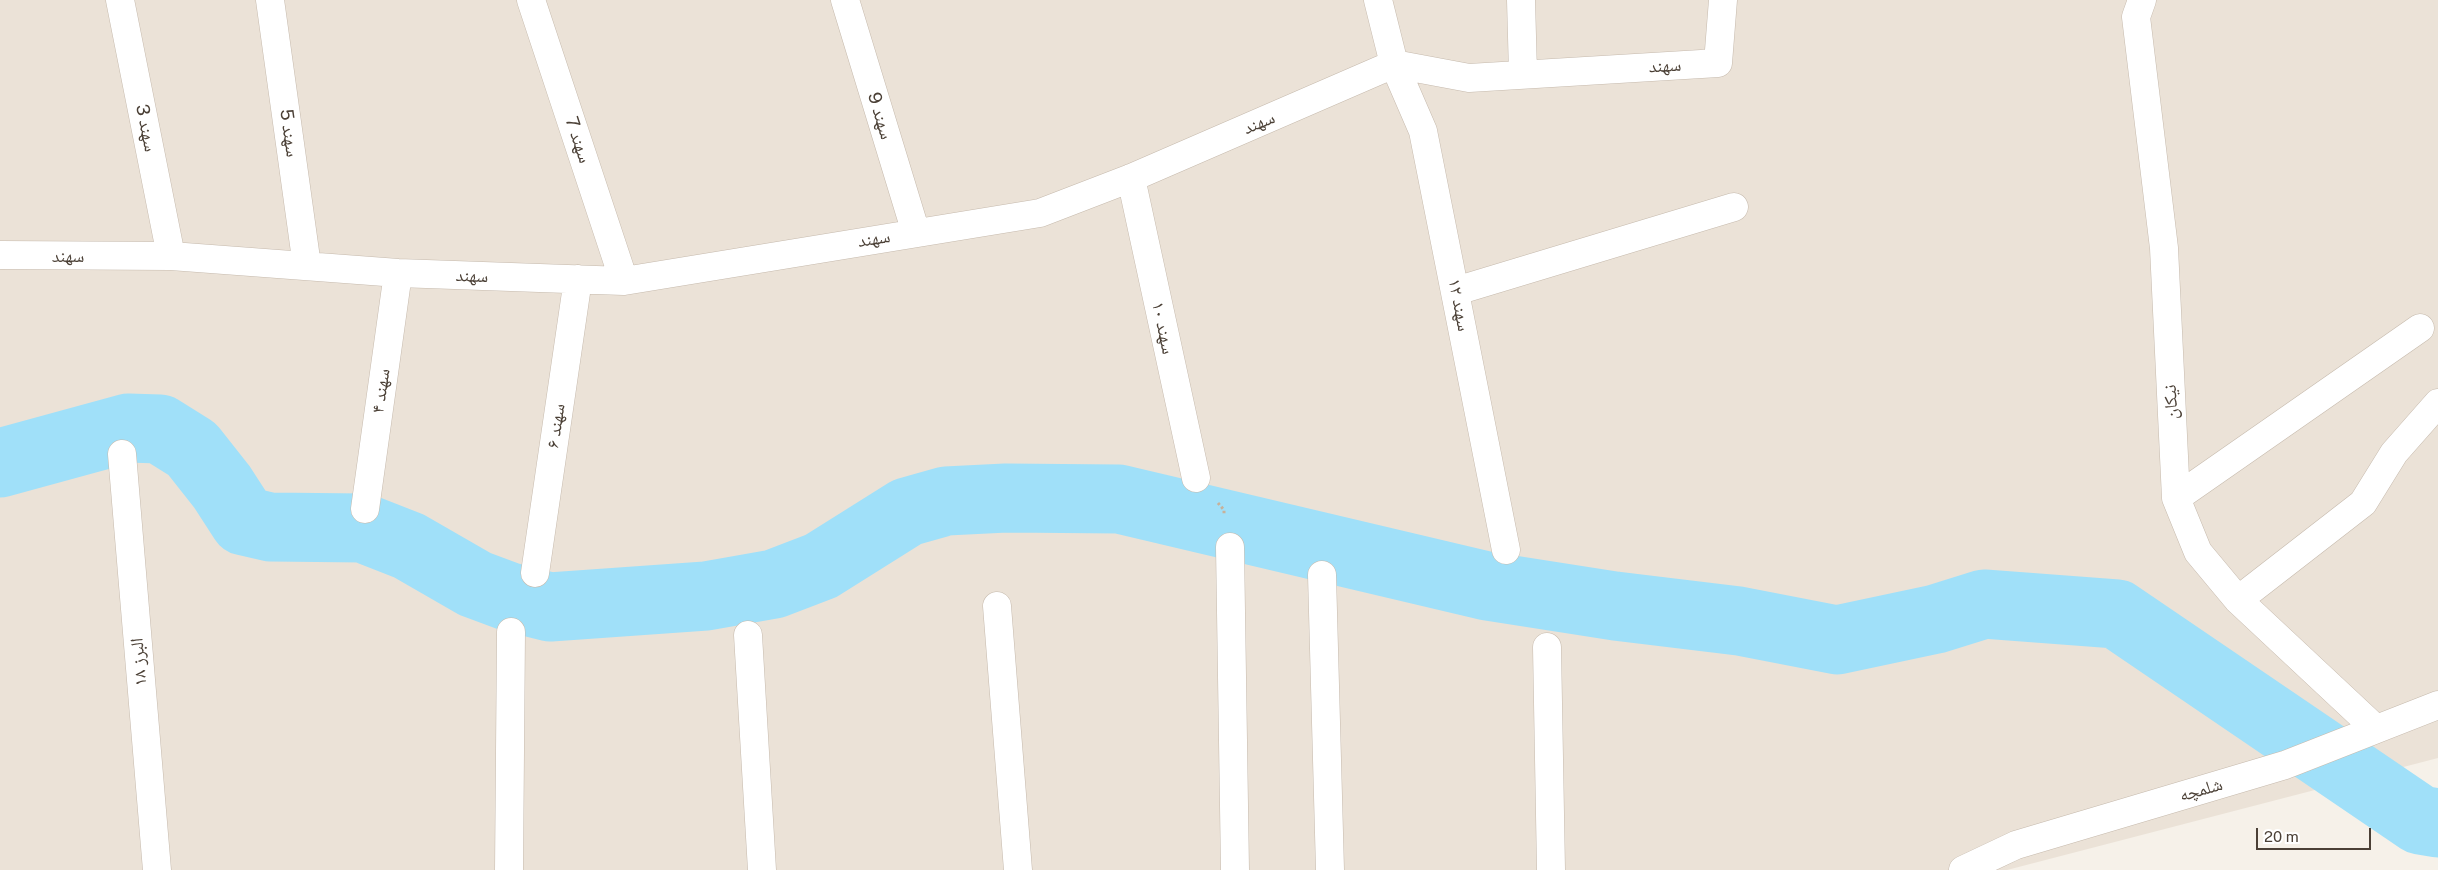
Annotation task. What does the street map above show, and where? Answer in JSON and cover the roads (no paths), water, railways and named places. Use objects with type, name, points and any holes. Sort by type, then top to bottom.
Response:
[{"type":"street","name":"سهند 3","points":[[120,0],[171,256]]},
{"type":"street","name":"سهند 5","points":[[270,0],[307,266]]},
{"type":"street","name":"سهند 7","points":[[531,0],[624,281]]},
{"type":"street","name":"سهند 9","points":[[844,0],[916,233]]},
{"type":"street","name":"سهند ۱۲","points":[[1378,0],[1394,64],[1423,131],[1506,550]]},
{"type":"street","points":[[1521,0],[1523,73]]},
{"type":"street","name":"سهند","points":[[0,255],[171,256],[398,273],[624,281],[1040,213],[1131,178],[1394,64],[1469,78],[1523,73],[1718,63],[1724,0]]},
{"type":"street","name":"نیکان","points":[[2142,0],[2136,17],[2164,248],[2176,498],[2198,552],[2238,600],[2376,729]]},
{"type":"street","name":"سهند ۱۰","points":[[1131,178],[1196,478]]},
{"type":"street","points":[[1456,291],[1734,206]]},
{"type":"street","name":"سهند ۴","points":[[365,509],[398,273]]},
{"type":"street","name":"سهند ۶","points":[[535,573],[578,279]]},
{"type":"street","points":[[2176,498],[2420,328]]},
{"type":"street","points":[[2238,600],[2363,503],[2394,453],[2438,403]]},
{"type":"street","name":"البرز ۱۸","points":[[122,454],[156,870]]},
{"type":"street","points":[[1230,547],[1235,870]]},
{"type":"street","points":[[1322,575],[1330,870]]},
{"type":"street","points":[[997,606],[1018,870]]},
{"type":"street","points":[[509,870],[511,632]]},
{"type":"street","points":[[748,635],[762,870]]},
{"type":"street","points":[[1547,647],[1551,870]]},
{"type":"street","name":"شلمچه","points":[[1963,870],[2016,845],[2285,765],[2438,705]]},
{"type":"waterway","points":[[0,463],[128,428],[160,429],[192,449],[222,487],[244,521],[270,527],[363,528],[409,546],[475,584],[510,597],[550,607],[706,596],[774,584],[821,566],[907,512],[946,501],[1006,498],[1119,499],[1487,586],[1615,606],[1739,621],[1837,640],[1936,619],[1984,604],[2117,614],[2420,820],[2438,823]]}]
